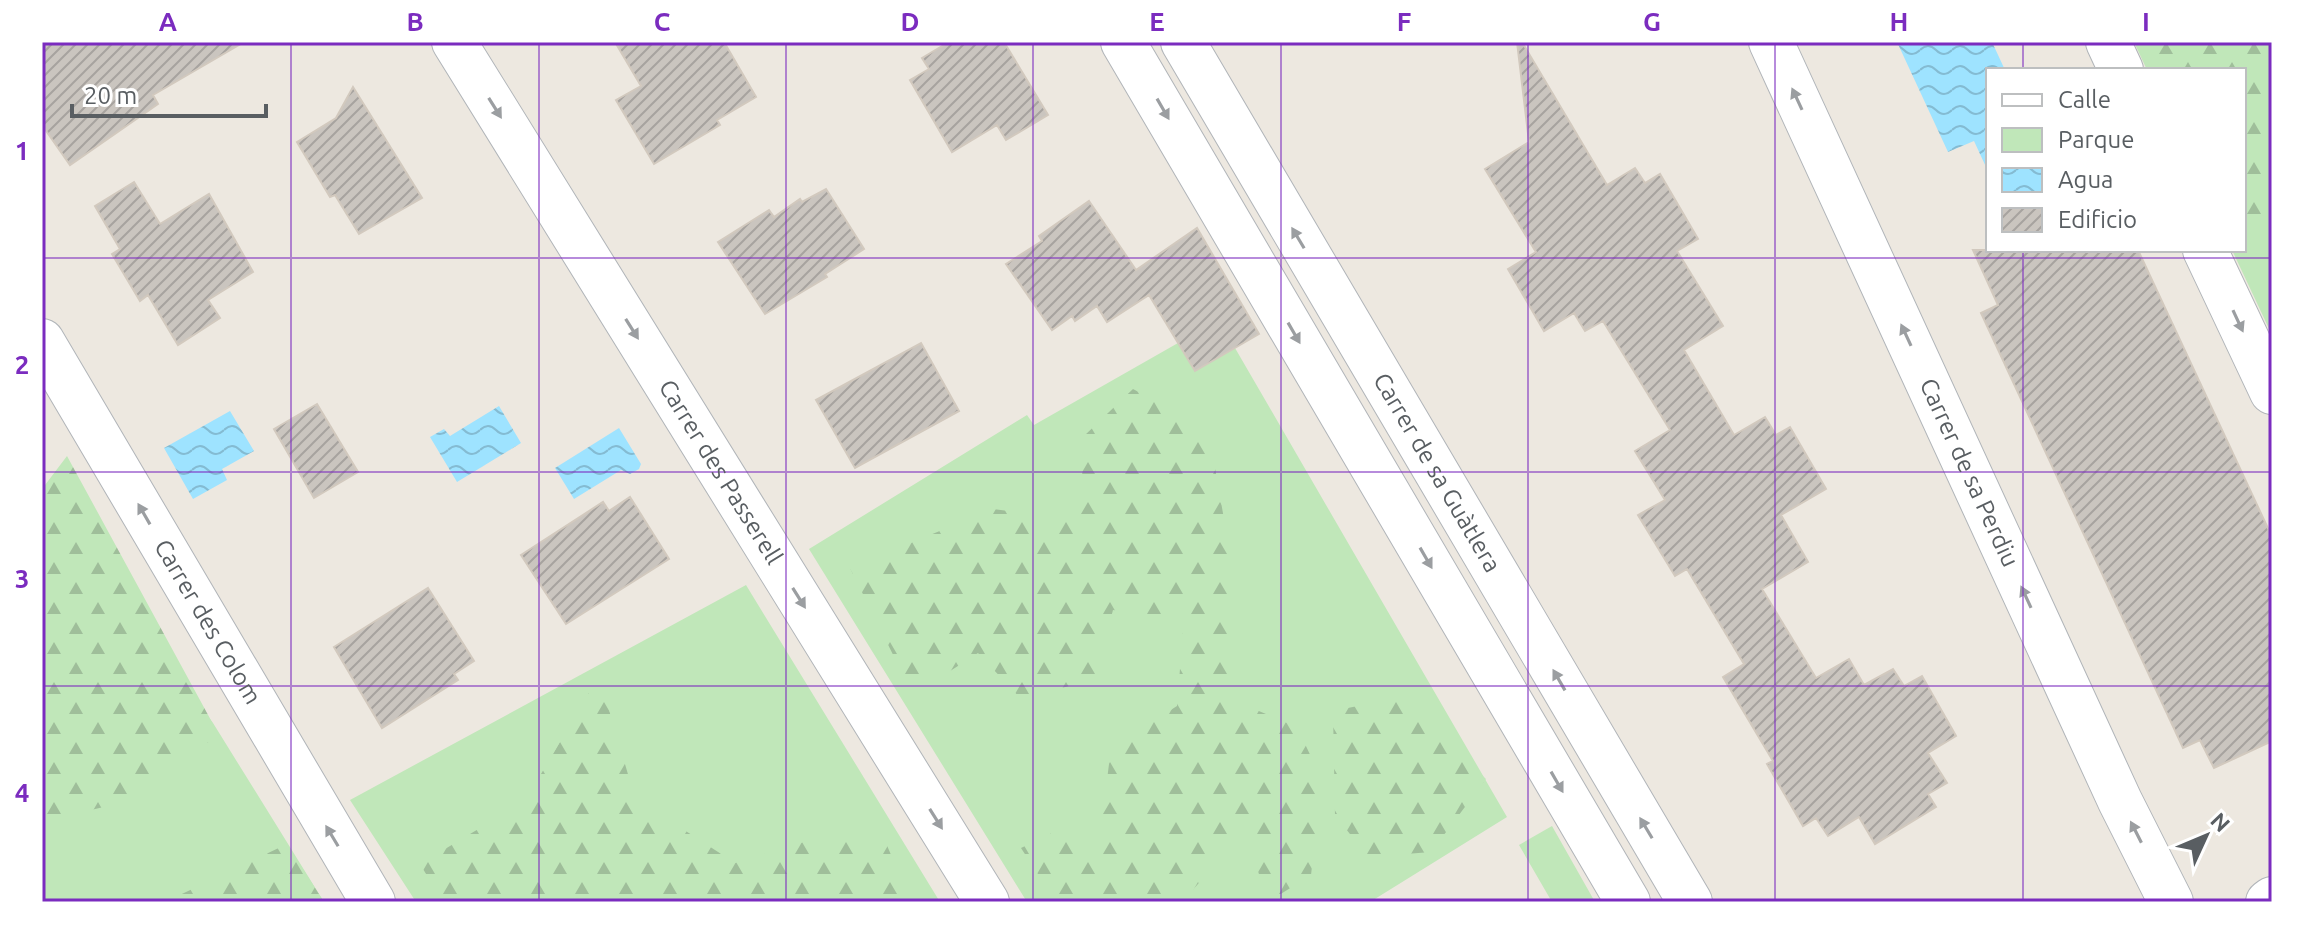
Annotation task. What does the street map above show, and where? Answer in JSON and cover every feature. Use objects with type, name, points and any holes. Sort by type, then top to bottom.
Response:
[{"type":"street","name":"Carrer des Passerell","points":[[454,42],[987,902]]},
{"type":"street","points":[[1123,42],[1628,902]]},
{"type":"street","name":"Carrer de sa Guàtlera","points":[[1183,42],[1690,902]]},
{"type":"street","name":"Carrer de sa Perdiu","points":[[1771,42],[2120,801],[2171,902]]},
{"type":"street","points":[[2108,42],[2120,68]]},
{"type":"street","points":[[2206,252],[2272,392]]},
{"type":"street","name":"Carrer des Colom","points":[[42,341],[373,902]]},
{"type":"green space","points":[[2134,42],[2272,42],[2272,335],[2233,252],[2246,252],[2246,68],[2146,68]]},
{"type":"green space","points":[[2149,42],[2272,42],[2272,227],[2246,229],[2246,68],[2161,68]]},
{"type":"green space","points":[[1178,343],[1195,371],[1235,348],[1507,817],[1370,902],[1027,902],[809,549],[1027,415],[1034,425]]},
{"type":"green space","points":[[1133,389],[1189,419],[1214,462],[1231,559],[1230,699],[1297,727],[1322,780],[1311,875],[1268,902],[1245,831],[1182,902],[1056,902],[1021,848],[1054,832],[1098,852],[1111,748],[1177,706],[1184,619],[1113,610],[1094,680],[1020,698],[978,653],[913,695],[850,568],[993,509],[1080,520],[1084,436]]},
{"type":"green space","points":[[67,456],[219,735],[116,804],[66,816],[42,843],[42,489]]},
{"type":"green space","points":[[42,489],[213,723],[324,902],[42,902]]},
{"type":"green space","points":[[746,585],[940,902],[416,902],[350,800]]},
{"type":"green space","points":[[599,676],[635,798],[735,863],[820,837],[882,834],[911,901],[443,902],[420,864],[525,801]]},
{"type":"green space","points":[[1417,694],[1443,738],[1486,779],[1431,852],[1368,857],[1335,815],[1333,711]]},
{"type":"green space","points":[[1552,826],[1595,902],[1552,902],[1519,845]]},
{"type":"green space","points":[[287,844],[324,902],[165,902]]},
{"type":"water","points":[[1897,42],[1992,42],[2004,68],[1986,68],[1986,167],[1974,141],[1948,152]]},
{"type":"water","points":[[499,406],[521,443],[457,482],[430,437],[444,429],[450,436]]},
{"type":"water","points":[[230,411],[254,451],[222,469],[227,480],[193,499],[164,448]]},
{"type":"water","points":[[619,428],[641,464],[639,469],[630,474],[621,470],[574,499],[555,468]]},
{"type":"building","points":[[42,42],[244,42],[153,95],[158,104],[70,165],[42,125]]},
{"type":"building","points":[[615,42],[724,42],[756,97],[717,120],[720,125],[654,164],[616,100],[641,86]]},
{"type":"building","points":[[949,42],[1004,42],[1048,115],[1006,140],[997,125],[952,152],[910,80],[929,69],[922,58]]},
{"type":"building","points":[[1517,42],[1522,42],[1607,185],[1635,168],[1645,183],[1660,174],[1698,239],[1677,251],[1723,326],[1684,350],[1734,435],[1765,417],[1776,435],[1790,427],[1826,489],[1781,515],[1808,562],[1762,589],[1816,678],[1849,659],[1864,685],[1893,669],[1904,686],[1922,676],[1956,736],[1928,753],[1947,783],[1928,794],[1936,807],[1875,844],[1859,817],[1828,836],[1816,818],[1803,826],[1767,764],[1773,761],[1723,677],[1744,664],[1687,569],[1675,576],[1638,515],[1665,500],[1635,451],[1670,430],[1603,321],[1585,331],[1574,313],[1544,331],[1508,269],[1536,252],[1485,169],[1529,142]]},
{"type":"building","points":[[353,87],[422,198],[359,234],[335,195],[330,197],[297,142],[336,118]]},
{"type":"building","points":[[134,182],[160,224],[209,194],[253,272],[208,300],[220,318],[178,345],[148,295],[140,301],[112,254],[120,249],[95,206]]},
{"type":"building","points":[[826,189],[864,249],[825,274],[827,277],[765,314],[718,242],[769,210],[774,217],[800,199],[802,202]]},
{"type":"building","points":[[1089,201],[1136,270],[1197,228],[1259,334],[1195,371],[1149,295],[1107,322],[1097,306],[1075,321],[1072,316],[1052,330],[1006,264],[1042,241],[1039,236]]},
{"type":"building","points":[[1973,250],[2139,252],[2272,537],[2272,741],[2214,768],[2200,740],[2183,748],[1981,313],[1998,305]]},
{"type":"building","points":[[921,343],[959,411],[855,468],[816,400]]},
{"type":"building","points":[[317,404],[358,472],[314,498],[274,429]]},
{"type":"building","points":[[630,497],[669,559],[566,624],[521,555],[603,502],[609,511]]},
{"type":"building","points":[[428,588],[474,661],[454,674],[458,680],[382,728],[334,647]]}]
